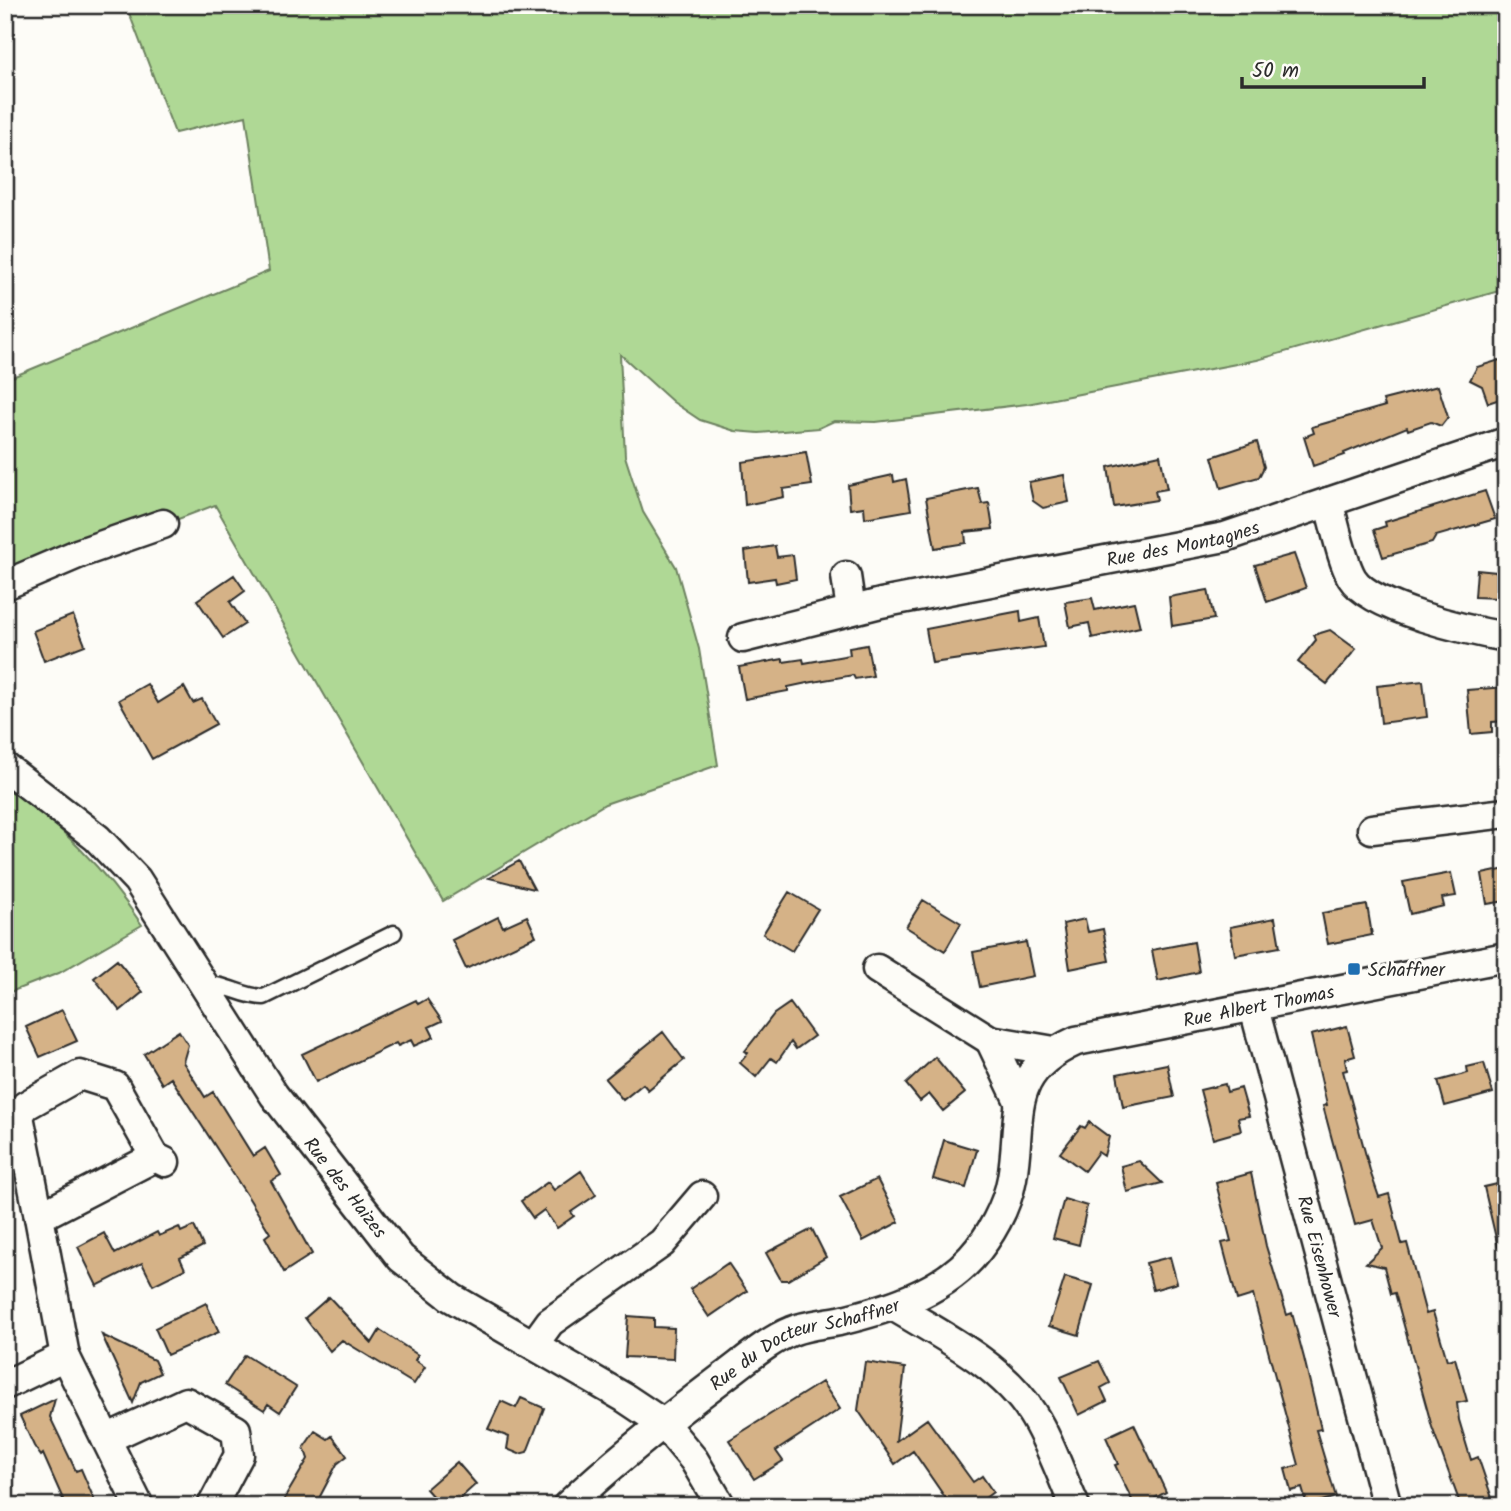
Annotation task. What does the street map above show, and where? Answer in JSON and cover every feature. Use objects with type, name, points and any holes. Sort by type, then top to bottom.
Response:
[{"type":"street","name":"Rue des Montagnes","points":[[743,638],[851,610],[1225,537],[1506,443]]},
{"type":"street","points":[[1328,502],[1352,579],[1365,591],[1412,612],[1506,637]]},
{"type":"street","points":[[5,585],[80,553],[163,524]]},
{"type":"street","points":[[846,576],[851,610]]},
{"type":"street","name":"Rue des Haizes","points":[[5,767],[61,808],[120,860],[152,902],[274,1095],[401,1258],[452,1298],[534,1344],[664,1424],[694,1460],[721,1506]]},
{"type":"street","points":[[1372,828],[1506,813]]},
{"type":"street","name":"Rue Albert Thomas","points":[[893,1306],[938,1283],[970,1259],[992,1230],[1012,1181],[1019,1101],[1029,1077],[1054,1051],[1076,1041],[1506,957]]},
{"type":"street","name":"Rue Albert Thomas","points":[[877,969],[990,1040],[1054,1051]]},
{"type":"street","name":"Rue Eisenhower","points":[[1254,1008],[1387,1506]]},
{"type":"street","points":[[990,1040],[1019,1101]]},
{"type":"street","points":[[39,1217],[160,1160],[115,1086],[80,1075],[25,1106],[19,1116],[65,1356],[139,1506]]},
{"type":"street","points":[[534,1344],[550,1322],[662,1243],[702,1196]]},
{"type":"street","name":"Rue du Docteur Schaffner","points":[[566,1506],[751,1356],[793,1331],[893,1306],[987,1366],[1006,1382],[1032,1413],[1075,1506]]},
{"type":"street","points":[[5,1385],[65,1356]]},
{"type":"street","points":[[106,1439],[186,1402],[236,1430],[239,1455],[212,1506]]},
{"type":"lane","points":[[202,984],[219,984],[250,997],[264,997],[394,933]]},
{"type":"green space","points":[[126,5],[1506,5],[1506,289],[1257,360],[1027,404],[876,422],[834,421],[819,428],[759,433],[735,431],[700,420],[673,402],[620,354],[625,456],[643,512],[676,567],[699,649],[718,765],[605,804],[443,901],[215,505],[5,585],[5,380],[269,271],[246,116],[175,133]]},
{"type":"green space","points":[[5,784],[80,848],[142,925],[59,973],[5,994]]},
{"type":"building","points":[[1506,358],[1506,397],[1488,403],[1482,386],[1470,380],[1477,367]]},
{"type":"building","points":[[1438,386],[1448,417],[1441,426],[1431,422],[1408,430],[1407,427],[1344,453],[1345,455],[1313,466],[1304,437],[1314,433],[1312,427],[1385,406],[1383,400]]},
{"type":"building","points":[[1257,442],[1264,467],[1259,477],[1221,488],[1212,457]]},
{"type":"building","points":[[806,452],[812,485],[783,489],[784,497],[745,505],[742,462]]},
{"type":"building","points":[[1160,455],[1167,489],[1155,491],[1157,500],[1114,507],[1108,467]]},
{"type":"building","points":[[893,475],[894,482],[906,479],[911,510],[865,518],[864,507],[850,509],[848,485]]},
{"type":"building","points":[[1064,475],[1069,502],[1043,508],[1033,501],[1029,482]]},
{"type":"building","points":[[978,488],[982,504],[989,503],[993,529],[965,532],[966,543],[935,548],[926,498]]},
{"type":"building","points":[[1485,491],[1495,519],[1436,536],[1432,543],[1383,557],[1374,530],[1386,526],[1385,522]]},
{"type":"building","points":[[775,546],[777,557],[793,555],[796,579],[776,583],[775,578],[748,582],[745,551]]},
{"type":"building","points":[[1294,554],[1306,588],[1267,602],[1255,565]]},
{"type":"building","points":[[1477,570],[1506,573],[1506,593],[1498,592],[1498,598],[1475,597]]},
{"type":"building","points":[[234,575],[245,591],[230,602],[245,624],[223,638],[197,600]]},
{"type":"building","points":[[1208,590],[1214,619],[1172,626],[1169,597]]},
{"type":"building","points":[[1092,598],[1095,610],[1134,602],[1140,627],[1092,638],[1089,623],[1070,627],[1065,602]]},
{"type":"building","points":[[1020,611],[1021,622],[1039,618],[1044,647],[932,663],[926,629]]},
{"type":"building","points":[[73,615],[85,645],[44,661],[33,631]]},
{"type":"building","points":[[1330,630],[1356,649],[1327,684],[1298,662],[1316,640],[1314,635]]},
{"type":"building","points":[[867,645],[873,676],[855,679],[853,675],[807,683],[788,687],[788,691],[745,699],[739,667],[783,659],[783,662],[803,659],[804,663],[850,655],[849,648]]},
{"type":"building","points":[[1423,681],[1427,717],[1381,723],[1377,686]]},
{"type":"building","points":[[147,684],[158,703],[184,687],[193,703],[202,699],[216,724],[152,759],[119,700]]},
{"type":"building","points":[[1506,687],[1506,721],[1492,722],[1492,732],[1471,734],[1467,690]]},
{"type":"building","points":[[519,861],[534,889],[489,878]]},
{"type":"building","points":[[1506,869],[1506,901],[1487,904],[1482,874]]},
{"type":"building","points":[[1451,873],[1456,896],[1442,898],[1444,906],[1410,914],[1403,882]]},
{"type":"building","points":[[789,892],[818,909],[792,951],[763,934]]},
{"type":"building","points":[[923,900],[961,923],[945,951],[906,927]]},
{"type":"building","points":[[1367,905],[1372,935],[1328,944],[1322,913]]},
{"type":"building","points":[[527,916],[536,936],[466,969],[452,940],[498,917],[503,927]]},
{"type":"building","points":[[1275,918],[1280,947],[1235,955],[1230,927]]},
{"type":"building","points":[[1085,919],[1088,932],[1103,929],[1109,961],[1070,969],[1063,924]]},
{"type":"building","points":[[1026,942],[1033,976],[980,987],[973,952]]},
{"type":"building","points":[[1194,942],[1199,972],[1158,981],[1152,950]]},
{"type":"building","points":[[117,960],[143,992],[120,1011],[94,978]]},
{"type":"building","points":[[427,999],[442,1021],[429,1027],[434,1037],[414,1046],[411,1040],[398,1046],[396,1043],[316,1082],[302,1054],[416,1000],[418,1004]]},
{"type":"building","points":[[790,1003],[814,1036],[796,1049],[791,1042],[777,1062],[771,1058],[756,1077],[740,1063],[748,1053],[745,1051],[774,1014]]},
{"type":"building","points":[[62,1010],[77,1041],[40,1057],[26,1027]]},
{"type":"building","points":[[1347,1026],[1355,1056],[1345,1059],[1347,1070],[1343,1071],[1371,1174],[1379,1197],[1389,1194],[1402,1244],[1407,1243],[1426,1314],[1433,1312],[1447,1360],[1455,1358],[1467,1401],[1457,1403],[1459,1420],[1471,1460],[1478,1457],[1493,1501],[1479,1506],[1461,1506],[1432,1427],[1395,1293],[1391,1294],[1384,1267],[1366,1263],[1382,1248],[1373,1220],[1355,1225],[1323,1106],[1327,1105],[1311,1035]]},
{"type":"building","points":[[179,1031],[188,1045],[183,1062],[205,1097],[213,1092],[253,1156],[265,1148],[281,1175],[271,1181],[312,1254],[284,1272],[265,1237],[270,1233],[250,1200],[171,1078],[162,1084],[144,1054]]},
{"type":"building","points":[[663,1032],[684,1060],[648,1090],[643,1084],[623,1100],[605,1079]]},
{"type":"building","points":[[935,1057],[965,1093],[943,1111],[929,1094],[920,1101],[906,1084]]},
{"type":"building","points":[[1484,1063],[1493,1093],[1445,1106],[1438,1081],[1468,1073],[1467,1067]]},
{"type":"building","points":[[1167,1064],[1174,1097],[1123,1107],[1117,1074]]},
{"type":"building","points":[[1225,1084],[1227,1092],[1241,1088],[1249,1116],[1238,1118],[1241,1131],[1213,1139],[1200,1090]]},
{"type":"building","points":[[1089,1122],[1109,1137],[1104,1156],[1098,1152],[1084,1171],[1060,1153],[1081,1126],[1085,1128]]},
{"type":"building","points":[[944,1140],[977,1150],[966,1188],[933,1179]]},
{"type":"building","points":[[1139,1161],[1162,1183],[1127,1192],[1121,1166]]},
{"type":"building","points":[[581,1171],[596,1195],[571,1212],[574,1216],[557,1228],[544,1210],[533,1218],[521,1201],[548,1182],[554,1190]]},
{"type":"building","points":[[1251,1173],[1266,1246],[1287,1315],[1292,1313],[1304,1358],[1321,1429],[1316,1430],[1336,1497],[1307,1505],[1302,1488],[1291,1491],[1285,1469],[1299,1465],[1253,1295],[1237,1300],[1222,1243],[1231,1241],[1216,1183]]},
{"type":"building","points":[[877,1179],[899,1222],[863,1241],[840,1197]]},
{"type":"building","points":[[1506,1182],[1506,1246],[1498,1247],[1484,1187]]},
{"type":"building","points":[[1064,1199],[1087,1206],[1079,1245],[1053,1238]]},
{"type":"building","points":[[194,1226],[203,1246],[180,1258],[185,1269],[153,1285],[142,1263],[97,1286],[78,1247],[104,1233],[115,1254],[157,1232],[159,1236],[179,1227],[181,1232]]},
{"type":"building","points":[[812,1229],[826,1257],[788,1280],[781,1280],[766,1253]]},
{"type":"building","points":[[1170,1257],[1177,1283],[1153,1290],[1146,1263]]},
{"type":"building","points":[[728,1263],[747,1291],[709,1317],[690,1289]]},
{"type":"building","points":[[1065,1277],[1093,1285],[1079,1335],[1049,1326]]},
{"type":"building","points":[[329,1297],[372,1343],[380,1330],[418,1355],[415,1360],[425,1367],[414,1384],[342,1340],[330,1351],[305,1318]]},
{"type":"building","points":[[206,1303],[219,1332],[167,1355],[155,1328]]},
{"type":"building","points":[[628,1316],[654,1318],[654,1327],[674,1328],[673,1359],[625,1357]]},
{"type":"building","points":[[102,1335],[154,1360],[160,1373],[141,1382],[133,1403]]},
{"type":"building","points":[[245,1355],[296,1387],[280,1412],[268,1404],[264,1410],[225,1385]]},
{"type":"building","points":[[1099,1361],[1110,1383],[1101,1388],[1107,1401],[1079,1415],[1061,1377]]},
{"type":"building","points":[[865,1362],[905,1368],[896,1441],[927,1419],[973,1482],[982,1476],[993,1492],[984,1499],[989,1506],[951,1506],[913,1451],[895,1464],[858,1410]]},
{"type":"building","points":[[822,1382],[840,1409],[776,1451],[783,1461],[754,1479],[729,1440]]},
{"type":"building","points":[[521,1398],[544,1408],[527,1452],[519,1454],[507,1449],[509,1437],[488,1429],[501,1401],[516,1408]]},
{"type":"building","points":[[55,1399],[50,1417],[76,1471],[81,1469],[97,1506],[66,1506],[43,1454],[41,1456],[34,1446],[20,1416]]},
{"type":"building","points":[[1134,1424],[1166,1492],[1155,1498],[1159,1506],[1135,1506],[1115,1465],[1118,1464],[1106,1437]]},
{"type":"building","points":[[315,1431],[328,1439],[332,1436],[347,1456],[337,1464],[315,1506],[280,1506],[308,1459],[304,1447]]},
{"type":"building","points":[[457,1462],[476,1484],[452,1506],[441,1506],[426,1489]]},
{"type":"place","name":"Schaffner","points":[[1354,969]]}]
